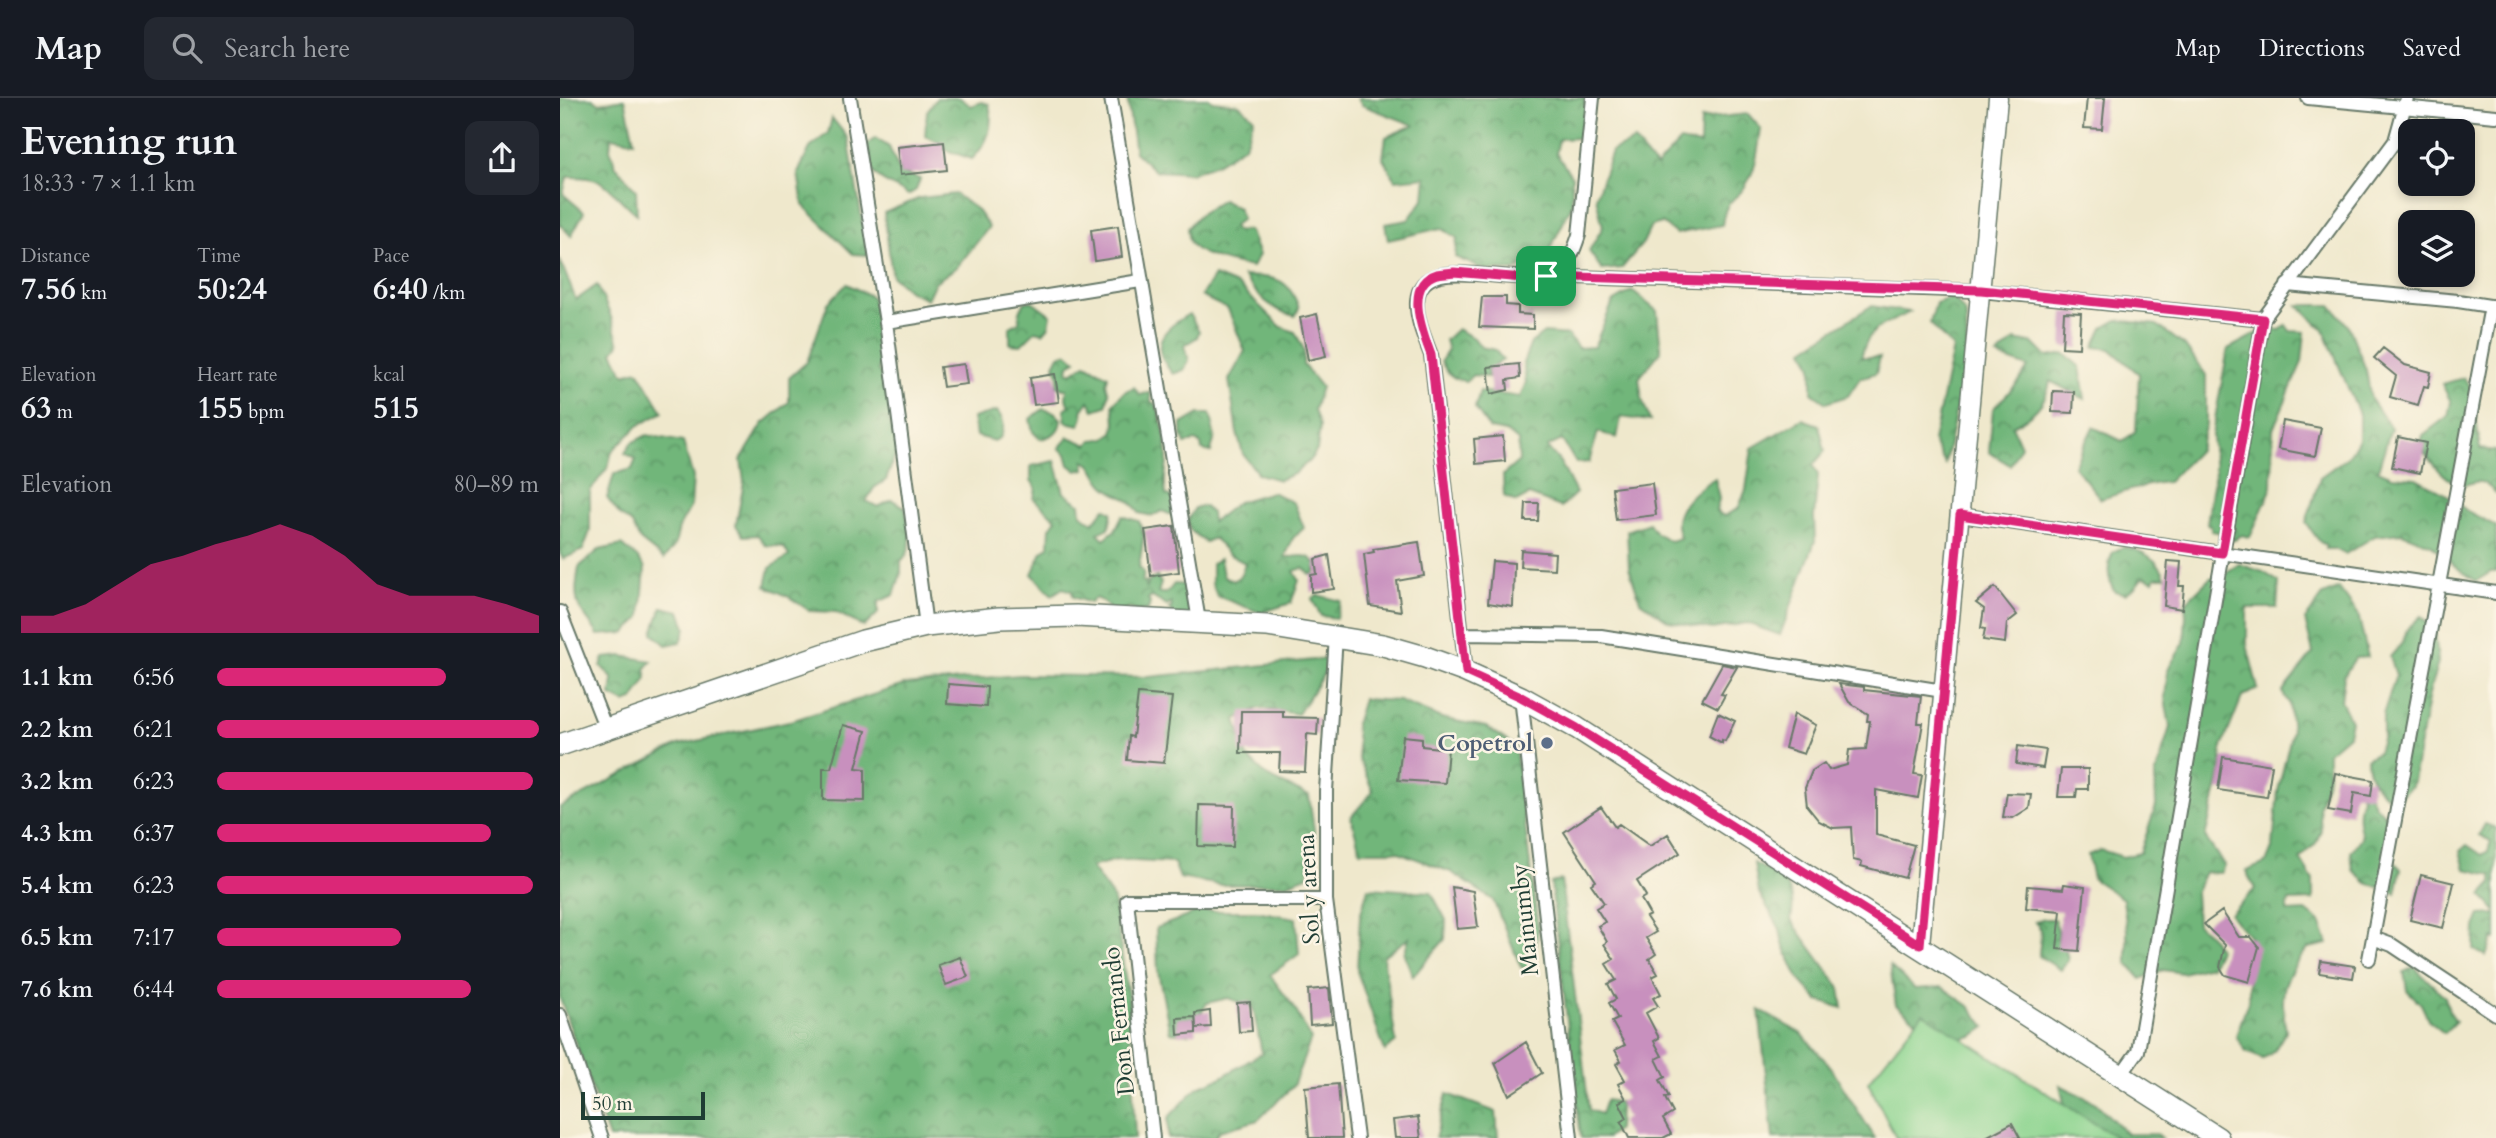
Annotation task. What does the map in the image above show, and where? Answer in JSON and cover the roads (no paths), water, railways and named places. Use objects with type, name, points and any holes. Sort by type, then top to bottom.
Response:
[{"type":"main road","points":[[560,745],[863,642],[926,626],[999,618],[1115,617],[1267,626],[1383,645],[1466,672],[1521,697],[1618,753],[2218,1138]]},
{"type":"street","points":[[850,98],[886,322],[926,626]]},
{"type":"street","points":[[1111,98],[1199,621]]},
{"type":"street","points":[[1546,276],[1561,269],[1573,254],[1579,235],[1593,98]]},
{"type":"street","points":[[1920,945],[1998,98]]},
{"type":"street","points":[[2308,98],[2406,103],[2496,117]]},
{"type":"street","points":[[2121,1075],[2138,1051],[2263,319],[2395,141],[2406,103]]},
{"type":"street","points":[[1466,672],[1431,355],[1422,331],[1417,303],[1422,285],[1435,275],[1454,272],[1523,278],[1546,276],[1981,290],[2263,319]]},
{"type":"street","points":[[886,322],[1140,281]]},
{"type":"street","points":[[2287,285],[2458,300],[2494,307],[2369,959]]},
{"type":"street","points":[[1960,515],[2496,593]]},
{"type":"street","points":[[560,612],[606,729]]},
{"type":"street","points":[[1462,634],[1601,636],[1943,691]]},
{"type":"street","name":"Sol y arena","points":[[1336,636],[1326,791],[1326,900],[1357,1138]]},
{"type":"street","name":"Mainumby","points":[[1521,697],[1571,1138]]},
{"type":"street","name":"Don Fernando","points":[[1153,1138],[1127,900],[1326,900]]},
{"type":"street","points":[[2373,938],[2392,945],[2496,1014]]},
{"type":"street","points":[[560,1015],[602,1138]]},
{"type":"place","name":"Copetrol","points":[[1547,743]]}]
